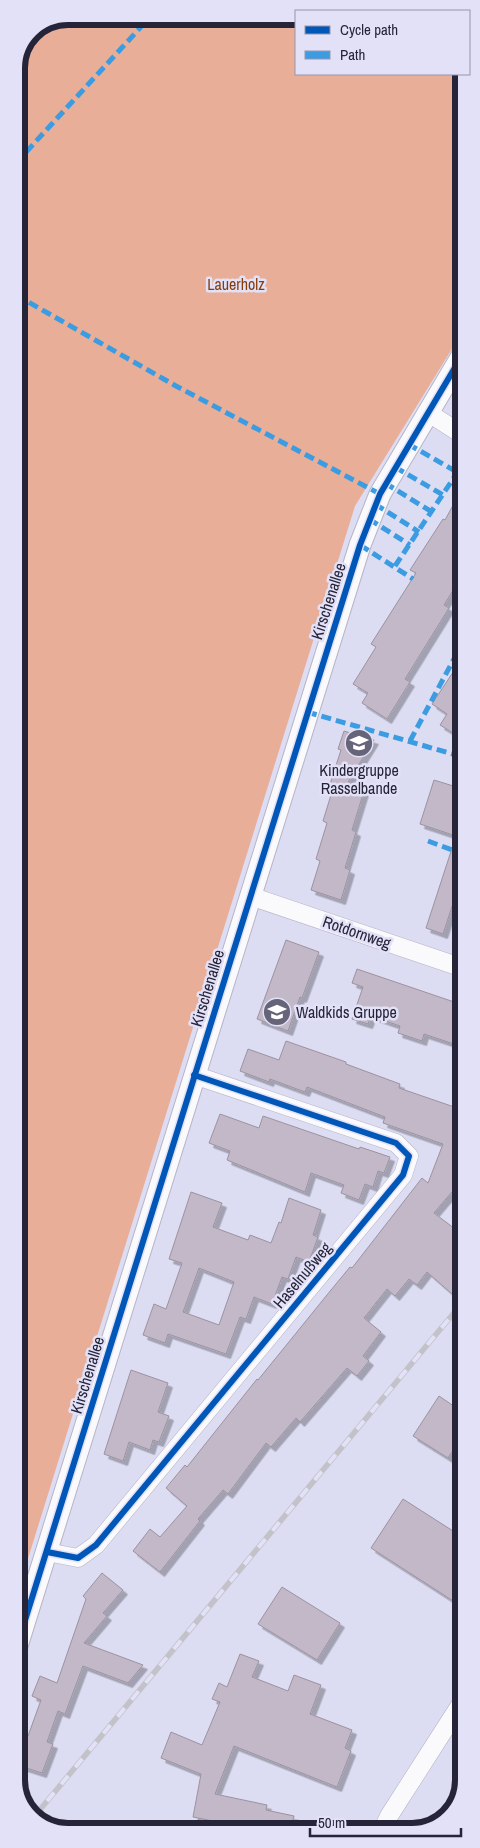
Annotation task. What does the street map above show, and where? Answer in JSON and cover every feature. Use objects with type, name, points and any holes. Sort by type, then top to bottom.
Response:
[{"type":"street","name":"Kirschenallee","points":[[25,1622],[194,1075],[369,520],[390,475],[455,367]]},
{"type":"street","points":[[428,412],[455,430]]},
{"type":"street","name":"Rotdornweg","points":[[250,896],[455,965]]},
{"type":"street","name":"Haselnußweg","points":[[48,1552],[78,1558],[96,1545],[403,1175],[409,1156],[396,1143],[194,1075]]},
{"type":"street","points":[[386,1823],[455,1713]]},
{"type":"green space","name":"Lauerholz","points":[[68,25],[295,25],[295,75],[455,75],[455,344],[355,506],[25,1568],[25,68],[28,52],[32,44],[44,32],[52,28]]},
{"type":"building","points":[[455,502],[455,587],[444,605],[449,608],[405,679],[410,682],[387,719],[362,703],[368,693],[353,684],[376,647],[371,644],[416,573],[410,570],[443,519],[445,520]]},
{"type":"building","points":[[455,669],[455,734],[440,725],[447,714],[432,704]]},
{"type":"building","points":[[344,731],[374,740],[348,782],[364,791],[352,830],[356,832],[345,868],[350,870],[341,900],[311,890],[320,861],[316,859],[327,823],[323,821],[334,785],[330,784],[341,750],[338,749]]},
{"type":"building","points":[[434,780],[455,787],[455,836],[420,824]]},
{"type":"building","points":[[455,839],[455,897],[443,934],[426,928]]},
{"type":"building","points":[[286,940],[319,952],[288,1031],[257,1019]]},
{"type":"building","points":[[357,969],[455,1002],[455,1044],[424,1034],[422,1041],[398,1033],[400,1026],[371,1016],[368,1024],[352,1019],[363,987],[352,983]]},
{"type":"building","points":[[286,1041],[346,1062],[346,1064],[400,1084],[399,1088],[455,1107],[455,1188],[434,1213],[455,1229],[455,1290],[452,1294],[427,1272],[417,1285],[409,1279],[395,1296],[387,1289],[364,1318],[381,1332],[363,1356],[369,1361],[357,1376],[347,1368],[300,1422],[296,1418],[271,1447],[266,1443],[228,1494],[223,1490],[198,1519],[200,1521],[160,1572],[133,1551],[150,1529],[160,1537],[187,1506],[166,1488],[185,1465],[187,1467],[257,1379],[350,1267],[352,1268],[422,1178],[428,1183],[443,1144],[383,1123],[385,1117],[307,1087],[305,1092],[270,1079],[269,1082],[240,1071],[248,1049],[279,1060]]},
{"type":"building","points":[[220,1114],[259,1128],[263,1116],[359,1149],[360,1147],[390,1157],[384,1173],[378,1171],[373,1187],[365,1184],[359,1200],[341,1193],[344,1185],[311,1173],[305,1192],[227,1160],[230,1151],[209,1143]]},
{"type":"building","points":[[191,1192],[222,1203],[213,1227],[248,1240],[250,1235],[271,1243],[279,1222],[281,1223],[289,1198],[321,1210],[313,1235],[318,1237],[309,1262],[296,1257],[288,1279],[282,1277],[272,1304],[254,1297],[246,1319],[240,1317],[226,1354],[168,1334],[165,1343],[143,1335],[154,1304],[166,1309],[182,1263],[169,1259]],"holes":[[[199,1268],[234,1282],[219,1325],[183,1312]]]},
{"type":"building","points":[[131,1370],[168,1383],[158,1412],[169,1416],[159,1442],[153,1440],[150,1450],[129,1442],[123,1461],[104,1454]]},
{"type":"building","points":[[439,1396],[455,1407],[455,1448],[448,1458],[413,1436]]},
{"type":"building","points":[[403,1499],[455,1532],[455,1602],[371,1548]]},
{"type":"building","points":[[102,1573],[123,1590],[103,1613],[107,1616],[84,1643],[143,1665],[128,1683],[83,1666],[65,1714],[58,1711],[47,1742],[53,1744],[42,1773],[25,1768],[25,1735],[28,1736],[41,1700],[32,1696],[40,1676],[57,1683],[86,1599],[83,1596]]},
{"type":"building","points":[[282,1587],[340,1623],[317,1660],[258,1624]]},
{"type":"building","points":[[240,1654],[259,1661],[252,1677],[288,1691],[294,1675],[321,1685],[310,1714],[352,1730],[345,1748],[351,1751],[337,1787],[234,1746],[215,1794],[267,1805],[266,1810],[294,1816],[292,1823],[223,1823],[193,1817],[201,1774],[161,1758],[171,1732],[202,1745],[220,1702],[212,1699],[219,1683],[227,1687]]},
{"type":"railway","points":[[39,1811],[455,1312]]},
{"type":"marked path","points":[[25,153],[143,25]]},
{"type":"marked path","points":[[25,300],[176,386],[380,494]]},
{"type":"marked path","points":[[408,444],[455,471]]},
{"type":"marked path","points":[[395,467],[443,495]]},
{"type":"marked path","points":[[395,566],[455,476]]},
{"type":"marked path","points":[[385,483],[432,512]]},
{"type":"marked path","points":[[375,504],[419,532]]},
{"type":"marked path","points":[[369,519],[410,545]]},
{"type":"marked path","points":[[360,545],[413,579]]},
{"type":"marked path","points":[[410,741],[455,657]]},
{"type":"marked path","points":[[307,712],[455,755]]},
{"type":"marked path","points":[[428,841],[455,851]]},
{"type":"cycle path","points":[[25,1620],[360,545],[380,494],[455,367]]},
{"type":"cycle path","points":[[47,1552],[78,1558],[96,1545],[403,1175],[409,1156],[396,1143],[194,1075]]},
{"type":"place","name":"Kindergruppe Rasselbande","points":[[359,743]]},
{"type":"place","name":"Waldkids Gruppe","points":[[277,1012]]}]
